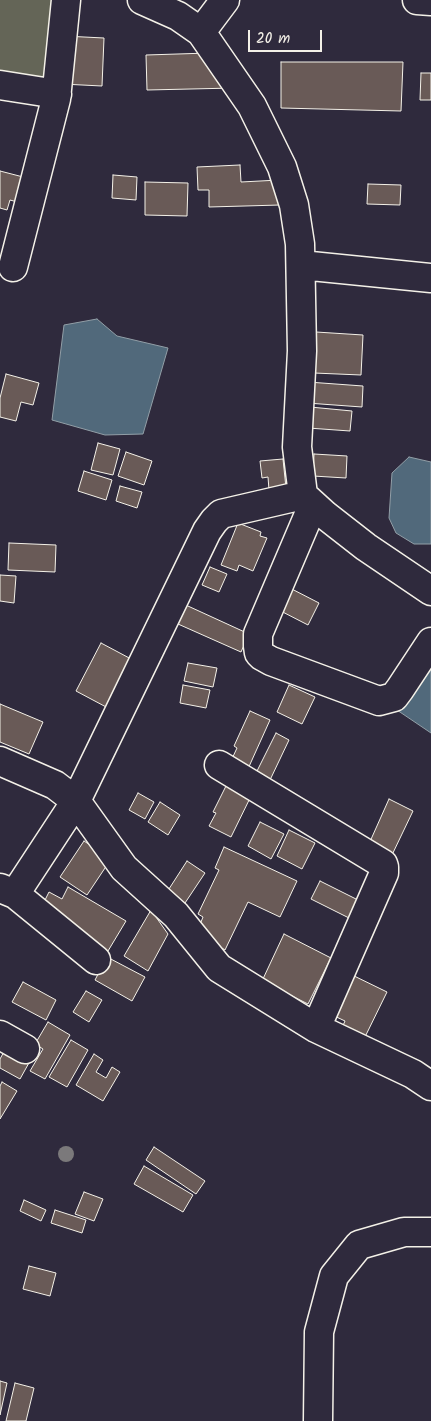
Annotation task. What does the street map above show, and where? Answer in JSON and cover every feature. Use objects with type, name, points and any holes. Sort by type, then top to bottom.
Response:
[{"type":"street","points":[[13,267],[48,137],[57,94],[66,0]]},
{"type":"street","points":[[145,0],[178,16],[201,32],[252,106],[282,167],[294,205],[301,265],[302,351],[297,447],[308,500],[258,634],[259,653],[271,661],[379,701],[394,697],[431,642]]},
{"type":"street","points":[[201,32],[225,0]]},
{"type":"street","points":[[417,0],[431,2]]},
{"type":"street","points":[[0,85],[57,94]]},
{"type":"street","points":[[301,265],[431,278]]},
{"type":"street","points":[[96,960],[8,891],[76,801],[214,520],[221,514],[308,500],[366,547],[431,591]]},
{"type":"street","points":[[0,761],[55,785],[76,801],[124,868],[176,916],[218,968],[316,1028],[413,1074],[431,1086]]},
{"type":"street","points":[[219,765],[382,864],[384,867],[384,873],[316,1028]]},
{"type":"street","points":[[0,1035],[26,1049]]},
{"type":"street","points":[[318,1421],[319,1332],[334,1276],[360,1245],[404,1232],[431,1232]]},
{"type":"green space","points":[[0,0],[59,0],[54,92],[0,85]]},
{"type":"water","points":[[97,319],[117,336],[168,348],[143,434],[105,435],[52,420],[64,325]]},
{"type":"water","points":[[409,457],[431,462],[431,544],[414,544],[396,533],[389,518],[392,473]]},
{"type":"water","points":[[431,668],[431,733],[391,706]]},
{"type":"building","points":[[64,36],[104,38],[102,86],[62,84]]},
{"type":"building","points":[[209,53],[234,88],[147,90],[146,55]]},
{"type":"building","points":[[281,62],[403,62],[401,111],[281,108]]},
{"type":"building","points":[[421,73],[431,73],[431,100],[420,100]]},
{"type":"building","points":[[240,165],[241,182],[279,180],[280,205],[209,207],[209,190],[198,190],[197,167]]},
{"type":"building","points":[[0,171],[27,178],[21,203],[10,200],[7,210],[0,208]]},
{"type":"building","points":[[113,175],[137,177],[136,200],[112,198]]},
{"type":"building","points":[[145,182],[188,183],[187,216],[145,215]]},
{"type":"building","points":[[368,184],[401,185],[400,205],[367,204]]},
{"type":"building","points":[[316,332],[363,335],[361,375],[314,373]]},
{"type":"building","points":[[6,374],[39,383],[33,405],[21,402],[16,421],[0,417],[0,398]]},
{"type":"building","points":[[308,382],[363,386],[362,407],[307,403]]},
{"type":"building","points":[[310,407],[352,411],[350,431],[308,428]]},
{"type":"building","points":[[98,443],[120,449],[113,475],[91,470]]},
{"type":"building","points":[[126,452],[152,461],[144,485],[118,476]]},
{"type":"building","points":[[314,454],[347,456],[346,478],[313,476]]},
{"type":"building","points":[[283,459],[286,488],[269,490],[268,477],[262,478],[260,461]]},
{"type":"building","points":[[84,471],[112,480],[106,500],[78,491]]},
{"type":"building","points":[[120,486],[142,492],[137,508],[116,501]]},
{"type":"building","points":[[238,523],[261,532],[260,536],[267,538],[253,571],[239,565],[237,571],[221,565]]},
{"type":"building","points":[[9,543],[56,545],[55,572],[8,570]]},
{"type":"building","points":[[210,567],[227,574],[219,592],[202,585]]},
{"type":"building","points":[[0,575],[16,576],[14,603],[0,601]]},
{"type":"building","points":[[284,585],[319,603],[308,625],[273,607]]},
{"type":"building","points":[[177,601],[249,634],[241,652],[169,620]]},
{"type":"building","points":[[101,643],[133,660],[108,708],[76,691]]},
{"type":"building","points":[[188,663],[217,668],[213,687],[184,681]]},
{"type":"building","points":[[183,685],[210,690],[206,708],[180,703]]},
{"type":"building","points":[[289,685],[315,697],[302,724],[277,712]]},
{"type":"building","points":[[0,704],[43,722],[29,754],[0,742]]},
{"type":"building","points":[[250,711],[270,720],[247,771],[230,763],[237,748],[234,746]]},
{"type":"building","points":[[276,733],[289,740],[270,780],[256,773]]},
{"type":"building","points":[[229,780],[253,792],[231,837],[209,826],[216,813],[213,812]]},
{"type":"building","points":[[138,793],[154,802],[145,819],[129,810]]},
{"type":"building","points":[[389,799],[413,811],[391,857],[368,846]]},
{"type":"building","points":[[160,802],[180,815],[168,835],[148,822]]},
{"type":"building","points":[[260,822],[284,834],[271,859],[248,846]]},
{"type":"building","points":[[289,830],[315,843],[302,869],[277,856]]},
{"type":"building","points":[[84,841],[111,859],[87,895],[60,877]]},
{"type":"building","points":[[224,847],[297,881],[280,917],[248,902],[225,950],[197,932],[203,917],[198,914],[219,870],[215,868]]},
{"type":"building","points":[[187,861],[205,873],[185,903],[167,892]]},
{"type":"building","points":[[320,881],[358,900],[349,918],[311,899]]},
{"type":"building","points":[[68,887],[126,921],[108,951],[52,919],[57,910],[44,902],[49,892],[62,899]]},
{"type":"building","points":[[151,910],[168,934],[148,971],[124,956]]},
{"type":"building","points":[[284,934],[331,958],[308,1004],[262,981]]},
{"type":"building","points":[[107,957],[145,977],[132,1001],[95,980]]},
{"type":"building","points":[[348,973],[387,992],[363,1041],[341,1030],[345,1021],[328,1013]]},
{"type":"building","points":[[23,982],[56,1000],[46,1020],[12,1002]]},
{"type":"building","points":[[86,991],[102,1000],[89,1022],[73,1012]]},
{"type":"building","points":[[48,1022],[70,1035],[45,1079],[30,1071],[43,1049],[35,1044]]},
{"type":"building","points":[[71,1040],[88,1050],[67,1087],[49,1077]]},
{"type":"building","points":[[6,1048],[30,1061],[20,1079],[0,1068],[0,1059]]},
{"type":"building","points":[[94,1054],[103,1060],[96,1072],[106,1078],[112,1067],[120,1072],[103,1101],[76,1085]]},
{"type":"building","points":[[2,1082],[17,1091],[0,1119],[0,1086]]},
{"type":"building","points":[[154,1147],[205,1181],[196,1194],[146,1160]]},
{"type":"building","points":[[144,1166],[193,1195],[183,1212],[134,1184]]},
{"type":"building","points":[[84,1192],[103,1199],[94,1221],[75,1214]]},
{"type":"building","points":[[24,1200],[46,1210],[41,1221],[20,1211]]},
{"type":"building","points":[[55,1210],[86,1220],[82,1233],[51,1223]]},
{"type":"building","points":[[29,1266],[56,1273],[50,1296],[23,1289]]},
{"type":"building","points":[[0,1381],[7,1383],[0,1415]]},
{"type":"building","points":[[15,1383],[34,1388],[26,1421],[6,1421]]}]
